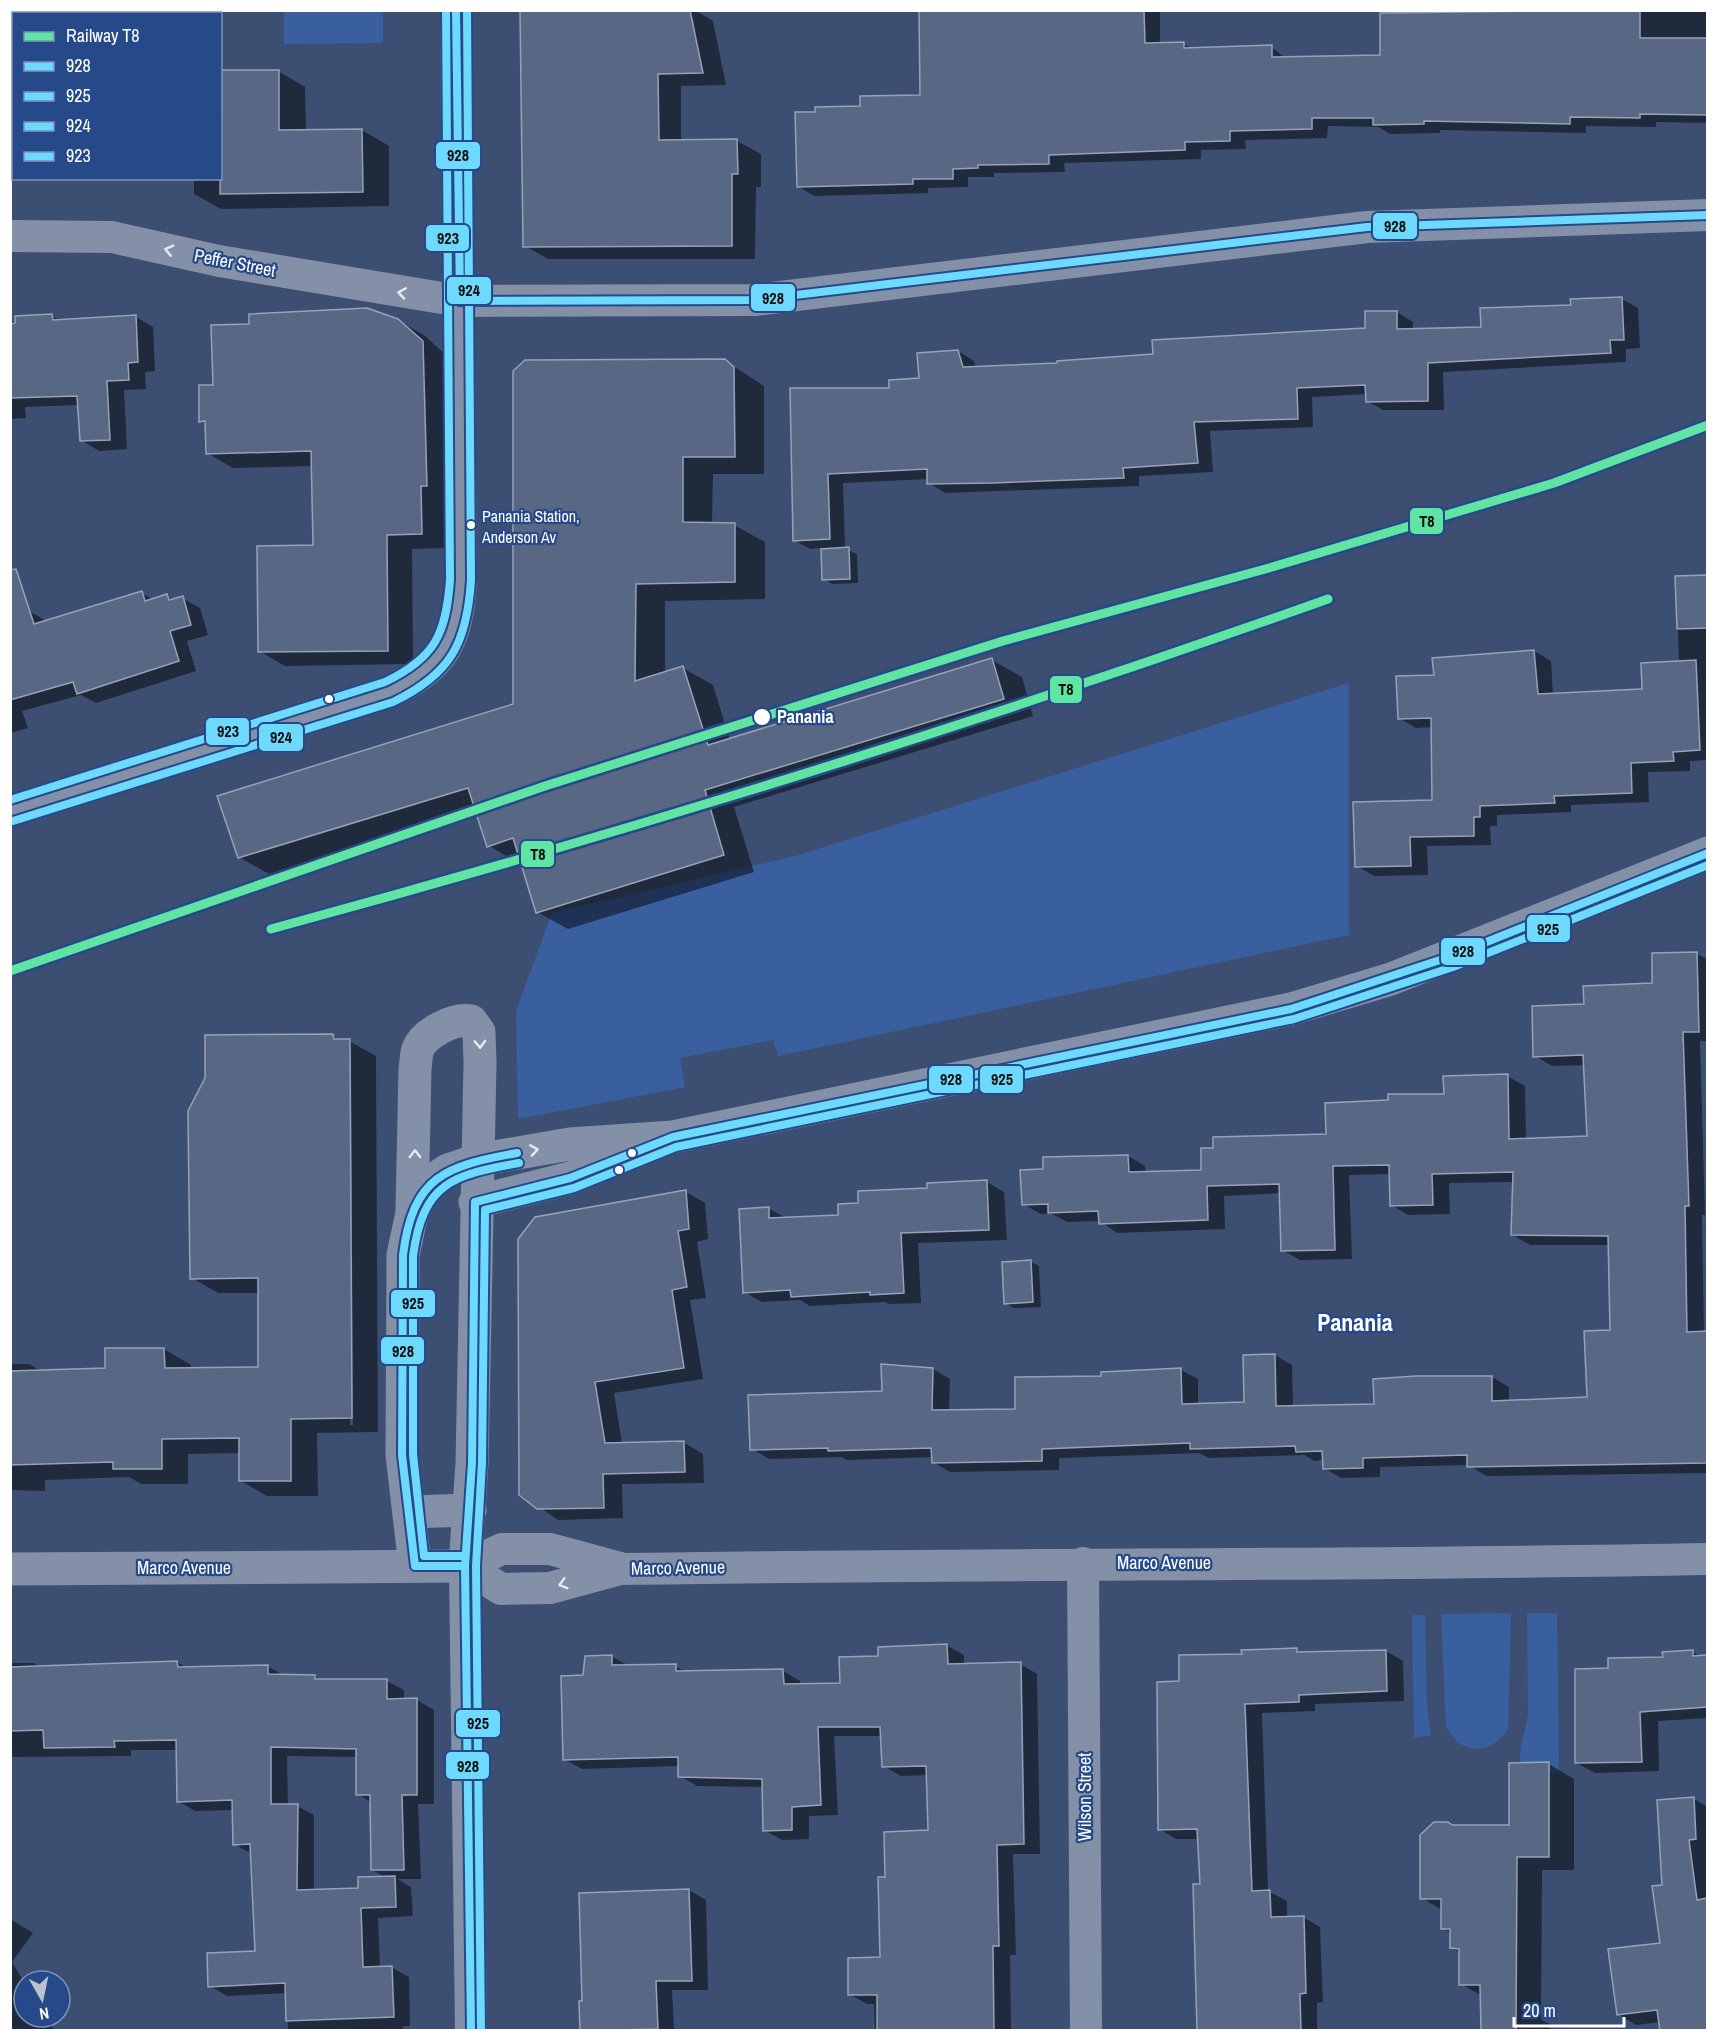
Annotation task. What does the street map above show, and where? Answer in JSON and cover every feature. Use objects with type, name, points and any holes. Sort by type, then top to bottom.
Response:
[{"type":"street","points":[[10,811],[365,701],[409,683],[439,659],[456,628],[460,606],[460,301],[456,10]]},
{"type":"street","name":"Peffer Street","points":[[10,236],[112,237],[219,261],[460,301],[754,300],[1367,227],[1707,215]]},
{"type":"street","points":[[415,1566],[402,1455],[403,1267],[406,1232],[423,1191],[433,1180],[477,1151],[673,1137],[1291,1009],[1343,995],[1422,967],[1707,853]]},
{"type":"street","points":[[412,1213],[415,1069],[418,1048],[433,1033],[464,1020],[477,1026],[479,1032],[470,1510],[465,1566],[471,2031]]},
{"type":"street","points":[[475,1202],[570,1178],[673,1137]]},
{"type":"street","points":[[409,1512],[470,1510]]},
{"type":"street","name":"Marco Avenue","points":[[10,1569],[465,1566],[501,1589],[550,1588],[620,1569],[1083,1563],[1516,1563],[1707,1559]]},
{"type":"street","name":"Wilson Street","points":[[1083,1563],[1086,2031]]},
{"type":"shaded area","points":[[284,11],[383,11],[383,43],[284,44]]},
{"type":"shaded area","points":[[1349,683],[1349,935],[778,1056],[773,1040],[680,1058],[685,1087],[518,1119],[516,1011],[552,913],[795,856]]},
{"type":"shaded area","points":[[1511,1613],[1508,1729],[1501,1738],[1484,1748],[1467,1747],[1452,1736],[1446,1726],[1441,1614]]},
{"type":"shaded area","points":[[1527,1613],[1557,1613],[1559,1773],[1549,1772],[1549,1762],[1520,1763],[1528,1714]]},
{"type":"shaded area","points":[[1412,1615],[1425,1615],[1427,1708],[1431,1735],[1414,1738]]},
{"type":"building","points":[[520,10],[690,10],[703,73],[658,74],[659,140],[737,139],[738,174],[732,174],[732,246],[523,247]]},
{"type":"building","points":[[919,10],[1144,10],[1145,43],[1184,42],[1184,48],[1272,45],[1272,57],[1380,55],[1380,13],[1640,10],[1640,38],[1707,38],[1707,115],[1640,114],[1640,118],[1570,117],[1570,124],[1424,121],[1424,124],[1373,125],[1373,118],[1312,118],[1312,129],[1230,131],[1230,141],[1185,142],[1185,150],[1049,155],[1049,164],[978,165],[978,168],[953,169],[953,179],[913,179],[913,184],[797,187],[795,112],[815,112],[815,107],[860,106],[860,96],[920,95]]},
{"type":"building","points":[[222,70],[279,70],[279,130],[362,129],[363,192],[220,194]]},
{"type":"building","points":[[1622,297],[1624,340],[1610,340],[1611,353],[1428,363],[1428,401],[1366,402],[1365,385],[1297,388],[1298,419],[1194,422],[1198,463],[1123,468],[1124,478],[993,483],[927,484],[927,469],[828,474],[830,539],[793,541],[790,388],[889,388],[889,380],[919,378],[917,353],[958,350],[963,367],[1057,363],[1057,361],[1153,354],[1152,340],[1365,328],[1365,311],[1397,311],[1397,329],[1481,327],[1480,308],[1571,305],[1570,299]]},
{"type":"building","points":[[367,308],[398,319],[423,341],[427,486],[421,486],[422,534],[387,535],[388,651],[258,652],[257,546],[313,545],[311,451],[206,454],[205,421],[199,422],[199,385],[213,385],[211,325],[249,324],[249,314]]},
{"type":"building","points":[[52,314],[53,320],[136,315],[138,362],[128,363],[129,380],[107,381],[110,440],[80,441],[77,396],[10,398],[10,324],[15,323],[15,316]]},
{"type":"building","points":[[725,359],[734,367],[735,457],[683,457],[683,522],[735,523],[735,582],[636,584],[635,681],[683,666],[708,745],[992,658],[1004,699],[705,790],[724,855],[536,913],[513,838],[487,847],[468,788],[238,858],[217,796],[513,704],[513,371],[525,360]]},
{"type":"building","points":[[849,547],[850,579],[822,580],[821,549]]},
{"type":"building","points":[[16,569],[34,624],[142,591],[145,601],[167,594],[169,600],[183,596],[191,625],[170,631],[179,661],[77,694],[73,682],[10,700],[10,570]]},
{"type":"building","points":[[1707,575],[1707,628],[1677,629],[1675,576]]},
{"type":"building","points":[[1534,650],[1538,694],[1642,689],[1641,663],[1696,660],[1700,750],[1673,752],[1674,761],[1631,763],[1632,793],[1554,796],[1555,803],[1480,806],[1480,817],[1474,817],[1474,836],[1410,837],[1411,866],[1355,867],[1353,802],[1432,800],[1431,718],[1398,719],[1396,676],[1434,675],[1432,658]]},
{"type":"building","points":[[1697,952],[1699,1032],[1683,1032],[1689,1206],[1685,1206],[1687,1332],[1707,1331],[1707,1463],[1467,1467],[1467,1455],[1363,1458],[1363,1468],[1323,1469],[1322,1451],[1296,1452],[1295,1446],[1190,1449],[1190,1443],[1042,1449],[1042,1461],[932,1463],[931,1448],[828,1451],[828,1448],[750,1450],[748,1395],[882,1391],[881,1364],[933,1368],[932,1410],[1015,1409],[1015,1377],[1101,1376],[1101,1372],[1181,1368],[1182,1404],[1244,1402],[1243,1355],[1275,1354],[1276,1406],[1374,1404],[1373,1379],[1416,1376],[1492,1376],[1492,1401],[1587,1397],[1584,1331],[1610,1330],[1608,1236],[1511,1235],[1513,1172],[1432,1174],[1433,1205],[1390,1206],[1389,1165],[1333,1166],[1335,1250],[1281,1251],[1279,1184],[1207,1186],[1208,1220],[1099,1224],[1098,1211],[1048,1213],[1048,1204],[1022,1205],[1020,1170],[1043,1169],[1043,1157],[1128,1155],[1129,1172],[1201,1170],[1201,1148],[1213,1148],[1213,1137],[1326,1134],[1325,1103],[1388,1100],[1388,1094],[1444,1094],[1443,1076],[1508,1074],[1509,1139],[1587,1136],[1583,1055],[1533,1057],[1532,1006],[1584,1004],[1583,986],[1652,983],[1652,953]]},
{"type":"building","points":[[333,1034],[334,1039],[350,1039],[352,1418],[291,1419],[291,1481],[239,1481],[239,1438],[162,1439],[162,1469],[113,1469],[113,1462],[10,1465],[10,1371],[105,1368],[105,1348],[164,1348],[165,1368],[258,1367],[258,1278],[190,1279],[188,1111],[205,1078],[205,1035]]},
{"type":"building","points":[[987,1180],[989,1230],[901,1233],[904,1293],[870,1295],[870,1292],[791,1297],[790,1290],[743,1293],[739,1209],[769,1207],[769,1218],[838,1215],[838,1204],[858,1203],[858,1191],[927,1188],[927,1183]]},
{"type":"building","points":[[686,1190],[689,1229],[678,1231],[687,1287],[672,1290],[684,1368],[595,1382],[605,1443],[684,1441],[685,1472],[603,1474],[604,1508],[537,1509],[519,1495],[518,1239],[535,1217]]},
{"type":"building","points":[[1031,1260],[1033,1302],[1004,1304],[1002,1262]]},
{"type":"building","points":[[947,1644],[948,1664],[1021,1662],[1024,1844],[997,1845],[999,1946],[993,1946],[994,2031],[877,2031],[877,1995],[848,1995],[848,1958],[880,1957],[878,1877],[885,1877],[884,1832],[928,1830],[926,1766],[882,1767],[880,1727],[818,1727],[821,1805],[792,1807],[792,1830],[763,1831],[762,1779],[678,1777],[678,1757],[563,1760],[561,1676],[583,1675],[585,1656],[612,1655],[612,1665],[676,1664],[676,1671],[783,1669],[784,1684],[840,1683],[839,1657],[878,1656],[878,1647]]},
{"type":"building","points":[[1297,1648],[1297,1652],[1386,1650],[1387,1691],[1299,1695],[1299,1702],[1245,1704],[1252,1891],[1270,1890],[1271,1917],[1304,1916],[1306,1993],[1300,1994],[1301,2031],[1197,2031],[1193,1884],[1200,1884],[1197,1829],[1158,1830],[1157,1682],[1179,1681],[1179,1655],[1242,1654],[1241,1650]]},
{"type":"building","points":[[1693,1650],[1693,1656],[1707,1655],[1707,1707],[1640,1712],[1642,1762],[1575,1763],[1575,1669],[1608,1668],[1608,1658],[1663,1657],[1662,1652]]},
{"type":"building","points":[[177,1661],[178,1667],[268,1665],[268,1674],[315,1675],[315,1679],[387,1679],[387,1699],[417,1698],[417,1795],[402,1795],[404,1870],[371,1870],[370,1795],[356,1795],[356,1749],[271,1747],[271,1804],[298,1804],[297,1890],[358,1888],[358,1877],[395,1876],[396,1907],[361,1908],[363,1967],[392,1966],[394,2017],[286,2021],[285,1983],[208,1987],[207,1953],[255,1951],[250,1844],[233,1845],[232,1800],[177,1802],[176,1740],[114,1741],[115,1747],[44,1748],[43,1730],[10,1731],[10,1667]]},
{"type":"building","points":[[1549,1762],[1549,1857],[1517,1857],[1516,2031],[1481,2031],[1480,1985],[1459,1985],[1459,1949],[1450,1948],[1450,1929],[1441,1929],[1441,1899],[1420,1899],[1420,1835],[1434,1822],[1448,1822],[1452,1825],[1509,1825],[1509,1763]]},
{"type":"building","points":[[1694,1797],[1696,1839],[1689,1840],[1697,1900],[1707,1898],[1707,2031],[1660,2031],[1657,2010],[1617,2015],[1608,1949],[1660,1943],[1652,1886],[1662,1885],[1657,1800]]},
{"type":"building","points":[[689,1889],[692,1981],[656,1981],[658,2029],[580,2031],[579,2001],[582,2001],[579,1893]]},
{"type":"rail line","name":"T8","points":[[10,971],[545,786],[1003,641],[1269,568],[1554,483],[1708,425]]},
{"type":"rail line","name":"T8","points":[[271,929],[538,854],[803,774],[1066,689],[1328,599]]},
{"type":"transit line","name":"923","points":[[10,800],[385,682],[416,664],[435,642],[445,615],[450,580],[446,10]]},
{"type":"transit line","name":"928","points":[[456,10],[460,301]]},
{"type":"transit line","name":"924","points":[[13,821],[393,702],[429,680],[452,654],[465,622],[471,580],[467,10]]},
{"type":"transit line","name":"928","points":[[460,301],[754,300],[1367,227],[1708,215]]},
{"type":"transit line","name":"928","points":[[471,2030],[465,1566],[472,1463],[475,1202],[570,1178],[673,1137],[1291,1009],[1449,957],[1708,853]]},
{"type":"transit line","name":"925","points":[[481,2030],[476,1566],[482,1463],[485,1210],[574,1188],[676,1147],[1294,1019],[1453,967],[1708,865]]},
{"type":"transit line","name":"928","points":[[465,1566],[415,1566],[402,1455],[403,1255],[408,1228],[415,1208],[424,1191],[437,1179],[470,1163],[517,1153]]},
{"type":"transit line","name":"925","points":[[465,1556],[424,1556],[413,1454],[413,1256],[424,1212],[445,1186],[476,1172],[519,1163]]},
{"type":"place","name":"Panania Station, Anderson Av","points":[[471,525]]},
{"type":"place","name":"Panania","points":[[762,717]]},
{"type":"district","name":"Panania","points":[[1355,1323]]}]
